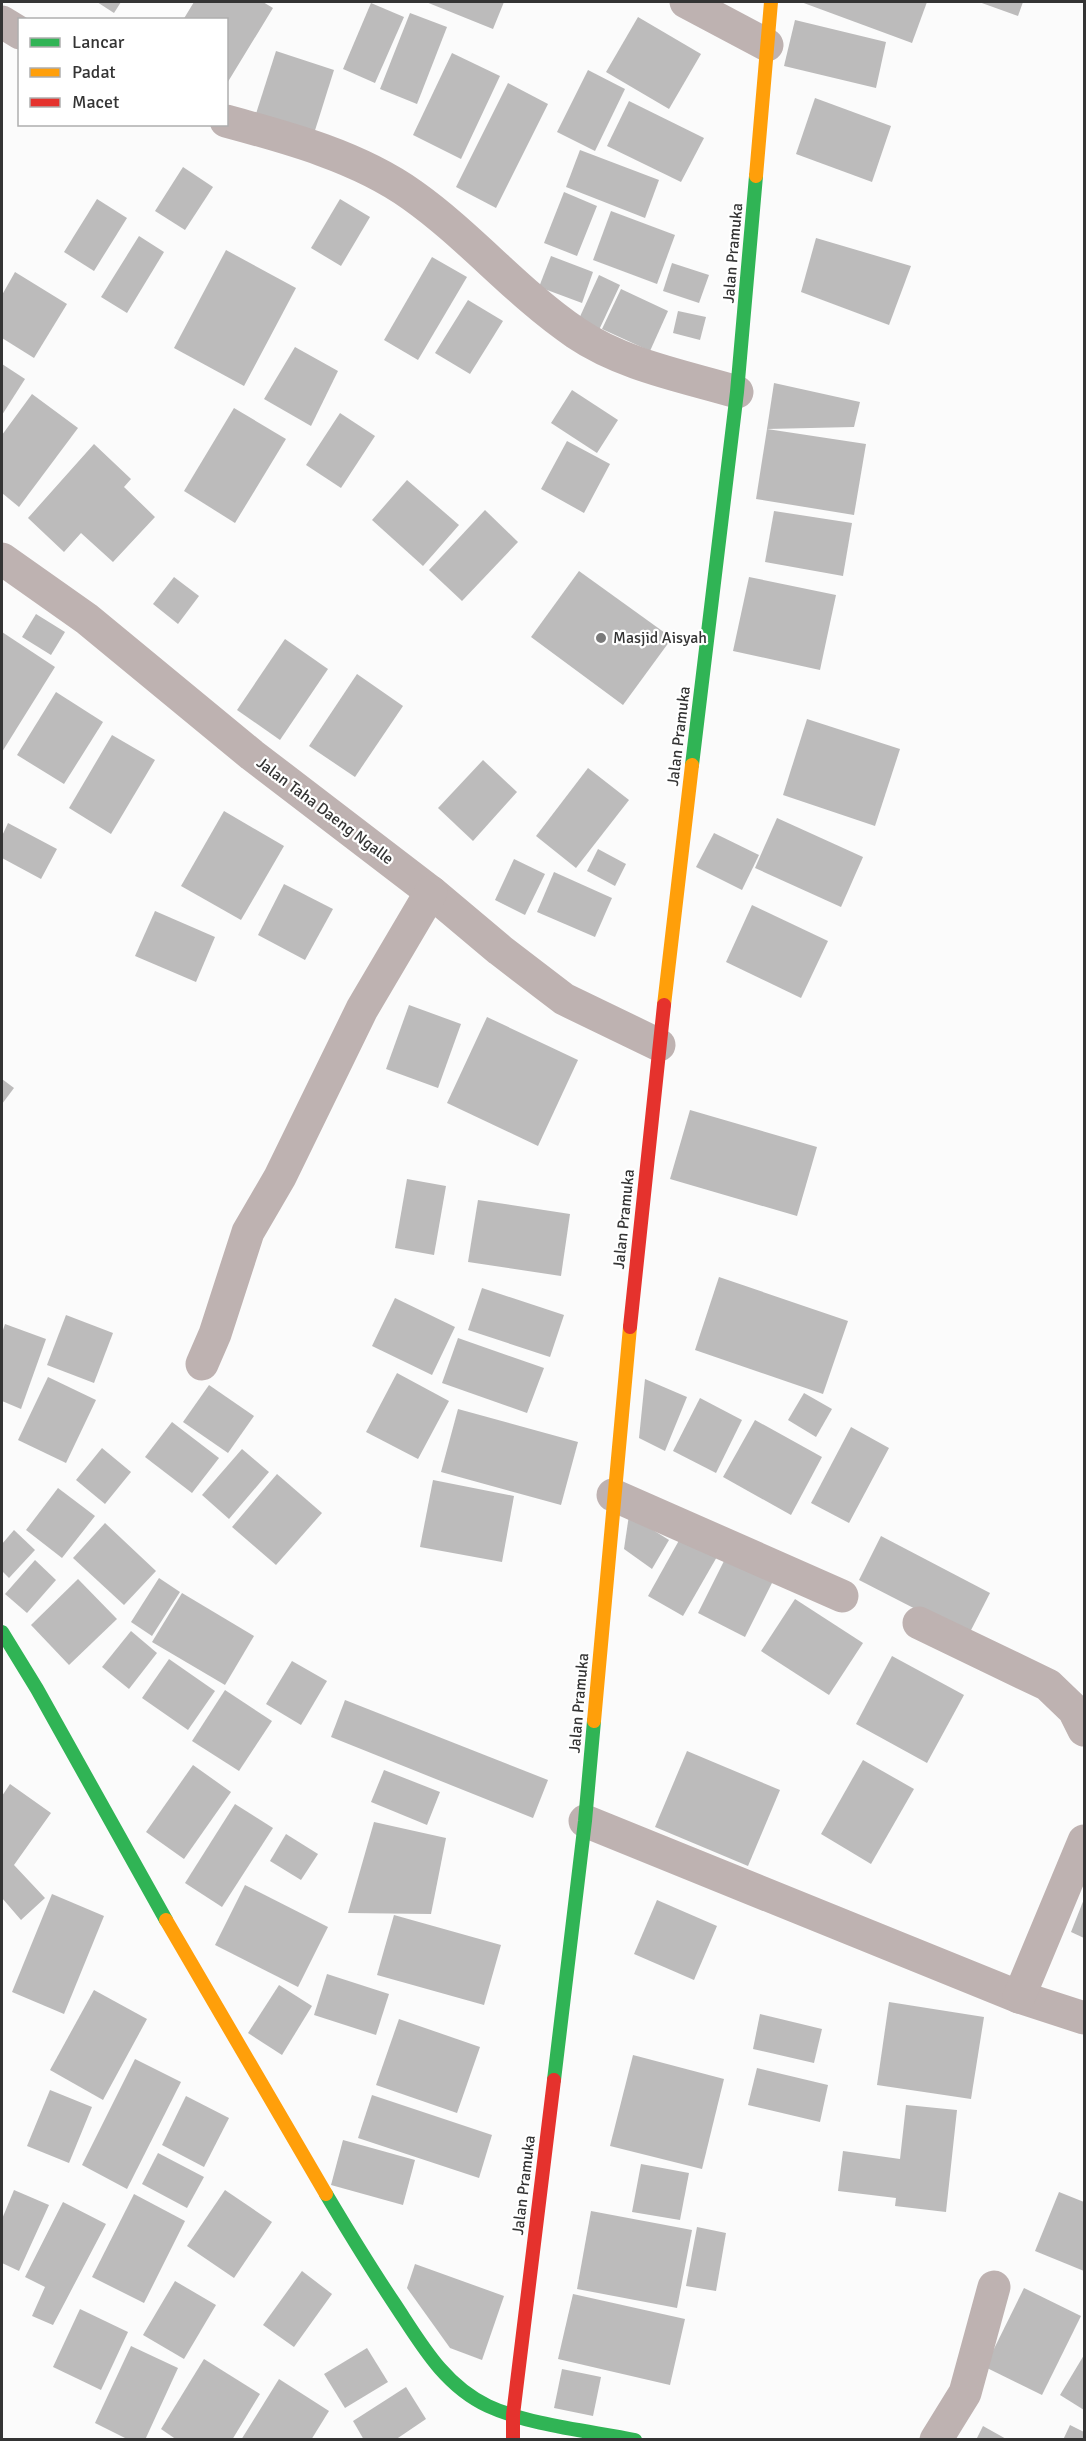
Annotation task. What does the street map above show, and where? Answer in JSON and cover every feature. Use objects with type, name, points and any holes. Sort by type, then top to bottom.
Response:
[{"type":"street","points":[[686,2],[767,45]]},
{"type":"street","name":"Jalan Pramuka","points":[[513,2439],[513,2415],[585,1821],[613,1495],[658,1045],[737,392],[771,2]]},
{"type":"street","points":[[2,22],[18,32]]},
{"type":"street","points":[[228,122],[284,137],[367,169],[411,194],[549,313],[576,333],[616,356],[737,392]]},
{"type":"street","name":"Jalan Taha Daeng Ngalle","points":[[2,559],[87,619],[252,755],[431,892],[500,950],[564,999],[658,1045]]},
{"type":"street","points":[[202,1364],[215,1334],[248,1232],[280,1177],[362,1009],[431,892]]},
{"type":"street","points":[[613,1495],[842,1596]]},
{"type":"street","points":[[919,1623],[1048,1685],[1074,1710],[1084,1730]]},
{"type":"street","points":[[2,1632],[37,1689],[211,2000],[358,2249],[447,2378],[465,2394],[513,2415],[634,2439]]},
{"type":"street","points":[[585,1821],[1019,1997],[1084,2018]]},
{"type":"street","points":[[1019,1997],[1084,1841]]},
{"type":"street","points":[[936,2439],[964,2393],[994,2287]]},
{"type":"building","points":[[97,2],[121,2],[114,13]]},
{"type":"building","points":[[194,2],[263,2],[273,8],[228,82],[228,18],[184,18]]},
{"type":"building","points":[[426,2],[504,2],[493,29]]},
{"type":"building","points":[[801,2],[927,2],[912,43]]},
{"type":"building","points":[[979,2],[1023,2],[1018,16]]},
{"type":"building","points":[[371,3],[404,17],[375,83],[343,69]]},
{"type":"building","points":[[410,13],[447,27],[417,104],[380,89]]},
{"type":"building","points":[[638,17],[701,54],[669,109],[606,72]]},
{"type":"building","points":[[795,20],[886,42],[876,88],[784,66]]},
{"type":"building","points":[[276,51],[334,70],[312,140],[254,120]]},
{"type":"building","points":[[452,53],[500,76],[461,159],[413,135]]},
{"type":"building","points":[[588,70],[625,89],[595,151],[557,132]]},
{"type":"building","points":[[508,83],[548,104],[496,208],[456,187]]},
{"type":"building","points":[[815,98],[891,126],[872,182],[796,154]]},
{"type":"building","points":[[629,101],[704,138],[681,182],[607,146]]},
{"type":"building","points":[[580,150],[659,180],[645,218],[566,187]]},
{"type":"building","points":[[183,167],[213,187],[185,230],[155,211]]},
{"type":"building","points":[[564,192],[597,206],[577,256],[544,243]]},
{"type":"building","points":[[97,199],[127,218],[94,271],[64,252]]},
{"type":"building","points":[[340,199],[370,217],[341,266],[311,248]]},
{"type":"building","points":[[611,211],[675,235],[657,284],[593,260]]},
{"type":"building","points":[[139,236],[164,252],[127,313],[101,297]]},
{"type":"building","points":[[816,238],[911,266],[889,325],[801,292]]},
{"type":"building","points":[[226,250],[296,288],[244,386],[174,348]]},
{"type":"building","points":[[551,256],[593,272],[582,303],[539,287]]},
{"type":"building","points":[[432,257],[467,277],[418,360],[384,340]]},
{"type":"building","points":[[672,263],[709,275],[699,303],[663,291]]},
{"type":"building","points":[[15,272],[67,304],[34,358],[2,338],[2,295]]},
{"type":"building","points":[[599,275],[620,285],[599,330],[578,321]]},
{"type":"building","points":[[621,289],[668,311],[650,351],[602,329]]},
{"type":"building","points":[[468,300],[503,321],[470,374],[435,353]]},
{"type":"building","points":[[678,311],[706,317],[700,340],[673,333]]},
{"type":"building","points":[[295,347],[338,371],[311,426],[264,399]]},
{"type":"building","points":[[2,364],[25,379],[2,415]]},
{"type":"building","points":[[774,383],[860,402],[854,427],[767,429]]},
{"type":"building","points":[[572,390],[618,420],[597,453],[551,423]]},
{"type":"building","points":[[32,394],[78,428],[19,507],[2,493],[2,435]]},
{"type":"building","points":[[234,408],[286,439],[235,523],[184,491]]},
{"type":"building","points":[[340,413],[375,436],[341,488],[306,465]]},
{"type":"building","points":[[767,429],[866,444],[854,515],[756,499]]},
{"type":"building","points":[[567,441],[610,464],[584,513],[541,489]]},
{"type":"building","points":[[94,444],[131,479],[124,487],[155,517],[113,562],[81,533],[64,552],[28,518]]},
{"type":"building","points":[[407,480],[459,525],[423,566],[372,520]]},
{"type":"building","points":[[485,510],[518,542],[462,601],[429,570]]},
{"type":"building","points":[[774,511],[852,523],[843,576],[765,562]]},
{"type":"building","name":"Masjid Aisyah","points":[[579,571],[672,638],[623,705],[531,637]]},
{"type":"building","points":[[174,577],[199,596],[178,624],[153,604]]},
{"type":"building","points":[[749,577],[836,595],[820,670],[733,651]]},
{"type":"building","points":[[36,614],[65,632],[51,655],[22,637]]},
{"type":"building","points":[[2,632],[55,667],[2,752]]},
{"type":"building","points":[[285,639],[328,669],[280,740],[237,710]]},
{"type":"building","points":[[357,674],[403,706],[355,777],[309,746]]},
{"type":"building","points":[[56,692],[103,722],[64,784],[17,755]]},
{"type":"building","points":[[807,719],[900,749],[875,826],[783,795]]},
{"type":"building","points":[[112,735],[155,760],[111,834],[69,808]]},
{"type":"building","points":[[483,760],[517,792],[473,841],[438,808]]},
{"type":"building","points":[[588,768],[629,800],[576,868],[536,836]]},
{"type":"building","points":[[224,811],[284,846],[241,920],[181,886]]},
{"type":"building","points":[[777,818],[863,857],[841,907],[755,868]]},
{"type":"building","points":[[8,823],[57,849],[41,879],[2,858],[2,836]]},
{"type":"building","points":[[714,833],[759,855],[742,890],[696,867]]},
{"type":"building","points":[[598,849],[626,864],[615,886],[587,871]]},
{"type":"building","points":[[514,859],[545,874],[525,915],[495,900]]},
{"type":"building","points":[[554,872],[612,898],[595,937],[537,912]]},
{"type":"building","points":[[284,884],[333,909],[305,960],[258,935]]},
{"type":"building","points":[[752,905],[828,941],[801,998],[726,962]]},
{"type":"building","points":[[155,911],[215,937],[196,982],[135,956]]},
{"type":"building","points":[[409,1005],[461,1024],[438,1088],[386,1069]]},
{"type":"building","points":[[487,1017],[578,1060],[538,1146],[447,1103]]},
{"type":"building","points":[[2,1079],[14,1088],[2,1104]]},
{"type":"building","points":[[690,1110],[817,1147],[797,1216],[670,1179]]},
{"type":"building","points":[[407,1179],[446,1186],[434,1255],[395,1248]]},
{"type":"building","points":[[478,1200],[570,1214],[561,1276],[468,1262]]},
{"type":"building","points":[[719,1277],[848,1321],[823,1394],[695,1350]]},
{"type":"building","points":[[482,1288],[564,1315],[550,1357],[468,1330]]},
{"type":"building","points":[[395,1298],[455,1327],[432,1375],[372,1346]]},
{"type":"building","points":[[66,1315],[113,1333],[94,1383],[47,1365]]},
{"type":"building","points":[[5,1324],[46,1339],[21,1409],[2,1401],[2,1333]]},
{"type":"building","points":[[458,1338],[544,1368],[527,1413],[442,1383]]},
{"type":"building","points":[[397,1373],[449,1401],[418,1459],[366,1432]]},
{"type":"building","points":[[48,1377],[96,1400],[66,1463],[18,1440]]},
{"type":"building","points":[[645,1379],[687,1397],[665,1451],[639,1438]]},
{"type":"building","points":[[209,1385],[254,1416],[228,1453],[183,1422]]},
{"type":"building","points":[[804,1393],[832,1409],[816,1437],[788,1420]]},
{"type":"building","points":[[700,1398],[742,1420],[716,1473],[673,1451]]},
{"type":"building","points":[[458,1409],[578,1442],[561,1505],[441,1472]]},
{"type":"building","points":[[755,1420],[822,1457],[791,1515],[723,1477]]},
{"type":"building","points":[[172,1422],[219,1458],[192,1493],[145,1457]]},
{"type":"building","points":[[851,1427],[889,1448],[849,1523],[811,1503]]},
{"type":"building","points":[[102,1448],[131,1472],[105,1504],[76,1480]]},
{"type":"building","points":[[242,1449],[269,1472],[229,1519],[202,1495]]},
{"type":"building","points":[[277,1474],[322,1513],[276,1565],[232,1527]]},
{"type":"building","points":[[433,1480],[514,1496],[502,1562],[420,1547]]},
{"type":"building","points":[[58,1488],[95,1516],[62,1558],[26,1530]]},
{"type":"building","points":[[629,1515],[669,1540],[652,1569],[624,1549]]},
{"type":"building","points":[[105,1523],[156,1571],[124,1605],[73,1558]]},
{"type":"building","points":[[14,1530],[35,1550],[9,1578],[2,1571],[2,1544]]},
{"type":"building","points":[[682,1535],[718,1555],[683,1616],[648,1596]]},
{"type":"building","points":[[881,1536],[990,1593],[968,1636],[859,1580]]},
{"type":"building","points":[[727,1555],[774,1579],[745,1637],[698,1613]]},
{"type":"building","points":[[35,1560],[56,1580],[27,1613],[5,1594]]},
{"type":"building","points":[[159,1578],[180,1592],[152,1636],[131,1622]]},
{"type":"building","points":[[78,1579],[117,1619],[69,1665],[31,1625]]},
{"type":"building","points":[[182,1593],[254,1636],[225,1685],[152,1642]]},
{"type":"building","points":[[795,1599],[863,1643],[829,1695],[761,1651]]},
{"type":"building","points":[[131,1631],[157,1653],[129,1689],[102,1667]]},
{"type":"building","points":[[892,1656],[964,1695],[927,1763],[856,1724]]},
{"type":"building","points":[[169,1659],[215,1691],[188,1730],[142,1698]]},
{"type":"building","points":[[292,1661],[327,1681],[301,1725],[266,1704]]},
{"type":"building","points":[[225,1690],[272,1721],[239,1771],[192,1741]]},
{"type":"building","points":[[345,1700],[548,1780],[533,1818],[331,1737]]},
{"type":"building","points":[[687,1751],[780,1790],[748,1866],[655,1827]]},
{"type":"building","points":[[863,1760],[914,1789],[871,1864],[821,1834]]},
{"type":"building","points":[[193,1765],[231,1792],[184,1859],[146,1832]]},
{"type":"building","points":[[384,1770],[440,1792],[427,1825],[371,1802]]},
{"type":"building","points":[[10,1784],[51,1813],[14,1865],[45,1898],[21,1920],[2,1898],[2,1796]]},
{"type":"building","points":[[235,1804],[273,1828],[222,1907],[185,1883]]},
{"type":"building","points":[[374,1822],[446,1838],[431,1914],[348,1913]]},
{"type":"building","points":[[286,1834],[318,1854],[301,1880],[270,1861]]},
{"type":"building","points":[[245,1885],[328,1927],[298,1987],[215,1945]]},
{"type":"building","points":[[52,1894],[104,1916],[64,2014],[12,1992]]},
{"type":"building","points":[[1084,1899],[1084,1938],[1071,1932]]},
{"type":"building","points":[[657,1900],[717,1926],[694,1980],[634,1954]]},
{"type":"building","points":[[394,1915],[501,1945],[484,2005],[377,1975]]},
{"type":"building","points":[[327,1974],[389,1994],[376,2035],[314,2015]]},
{"type":"building","points":[[279,1985],[312,2006],[282,2055],[248,2033]]},
{"type":"building","points":[[94,1990],[147,2019],[103,2100],[50,2070]]},
{"type":"building","points":[[889,2002],[984,2017],[971,2099],[877,2085]]},
{"type":"building","points":[[760,2014],[822,2029],[814,2063],[753,2049]]},
{"type":"building","points":[[399,2019],[480,2047],[457,2113],[376,2085]]},
{"type":"building","points":[[633,2055],[724,2079],[702,2169],[610,2146]]},
{"type":"building","points":[[135,2059],[181,2082],[127,2189],[82,2165]]},
{"type":"building","points":[[757,2068],[828,2085],[820,2122],[748,2105]]},
{"type":"building","points":[[50,2090],[92,2107],[69,2163],[27,2146]]},
{"type":"building","points":[[372,2095],[492,2135],[479,2178],[358,2138]]},
{"type":"building","points":[[186,2096],[229,2118],[204,2167],[162,2145]]},
{"type":"building","points":[[906,2105],[957,2110],[946,2212],[895,2206],[896,2198],[838,2191],[843,2151],[900,2159]]},
{"type":"building","points":[[343,2140],[415,2160],[403,2205],[331,2185]]},
{"type":"building","points":[[158,2153],[204,2177],[187,2208],[142,2184]]},
{"type":"building","points":[[641,2164],[689,2173],[680,2220],[632,2212]]},
{"type":"building","points":[[14,2190],[49,2205],[19,2271],[2,2263],[2,2219]]},
{"type":"building","points":[[225,2190],[272,2222],[234,2278],[187,2246]]},
{"type":"building","points":[[1059,2192],[1084,2202],[1084,2271],[1035,2251]]},
{"type":"building","points":[[134,2194],[185,2221],[144,2303],[92,2277]]},
{"type":"building","points":[[63,2202],[106,2224],[53,2325],[32,2316],[45,2287],[25,2277]]},
{"type":"building","points":[[591,2211],[692,2230],[677,2308],[577,2289]]},
{"type":"building","points":[[697,2227],[726,2233],[716,2291],[686,2286]]},
{"type":"building","points":[[415,2264],[504,2296],[482,2360],[450,2348],[407,2288]]},
{"type":"building","points":[[302,2271],[332,2294],[294,2347],[263,2325]]},
{"type":"building","points":[[175,2281],[216,2305],[184,2359],[143,2335]]},
{"type":"building","points":[[1024,2288],[1081,2316],[1042,2395],[985,2367]]},
{"type":"building","points":[[573,2294],[685,2319],[670,2385],[558,2359]]},
{"type":"building","points":[[80,2309],[128,2332],[101,2390],[53,2367]]},
{"type":"building","points":[[131,2346],[178,2368],[145,2440],[129,2440],[95,2423]]},
{"type":"building","points":[[367,2348],[388,2382],[345,2408],[324,2374]]},
{"type":"building","points":[[1084,2355],[1084,2410],[1060,2395]]},
{"type":"building","points":[[204,2359],[260,2394],[232,2440],[177,2440],[161,2429]]},
{"type":"building","points":[[562,2369],[601,2377],[593,2416],[554,2408]]},
{"type":"building","points":[[279,2379],[329,2411],[311,2440],[241,2440]]},
{"type":"building","points":[[406,2387],[426,2419],[395,2440],[364,2440],[353,2421]]},
{"type":"building","points":[[1070,2425],[1084,2432],[1084,2440],[1063,2440]]},
{"type":"building","points":[[983,2426],[1008,2440],[976,2440]]},
{"type":"traffic: fast","points":[[692,765],[737,392],[756,176]]},
{"type":"traffic: fast","points":[[2,1632],[37,1689],[166,1920]]},
{"type":"traffic: fast","points":[[554,2080],[585,1821],[594,1721]]},
{"type":"traffic: fast","points":[[326,2194],[423,2347],[458,2387],[472,2397],[504,2413],[560,2427],[635,2440]]},
{"type":"traffic: slow","points":[[756,176],[771,2]]},
{"type":"traffic: slow","points":[[664,1005],[692,765]]},
{"type":"traffic: slow","points":[[594,1721],[630,1327]]},
{"type":"traffic: slow","points":[[166,1920],[326,2194]]},
{"type":"traffic: jam","points":[[630,1327],[664,1005]]},
{"type":"traffic: jam","points":[[513,2440],[513,2415],[554,2080]]},
{"type":"place","name":"Masjid Aisyah","points":[[601,638]]}]
